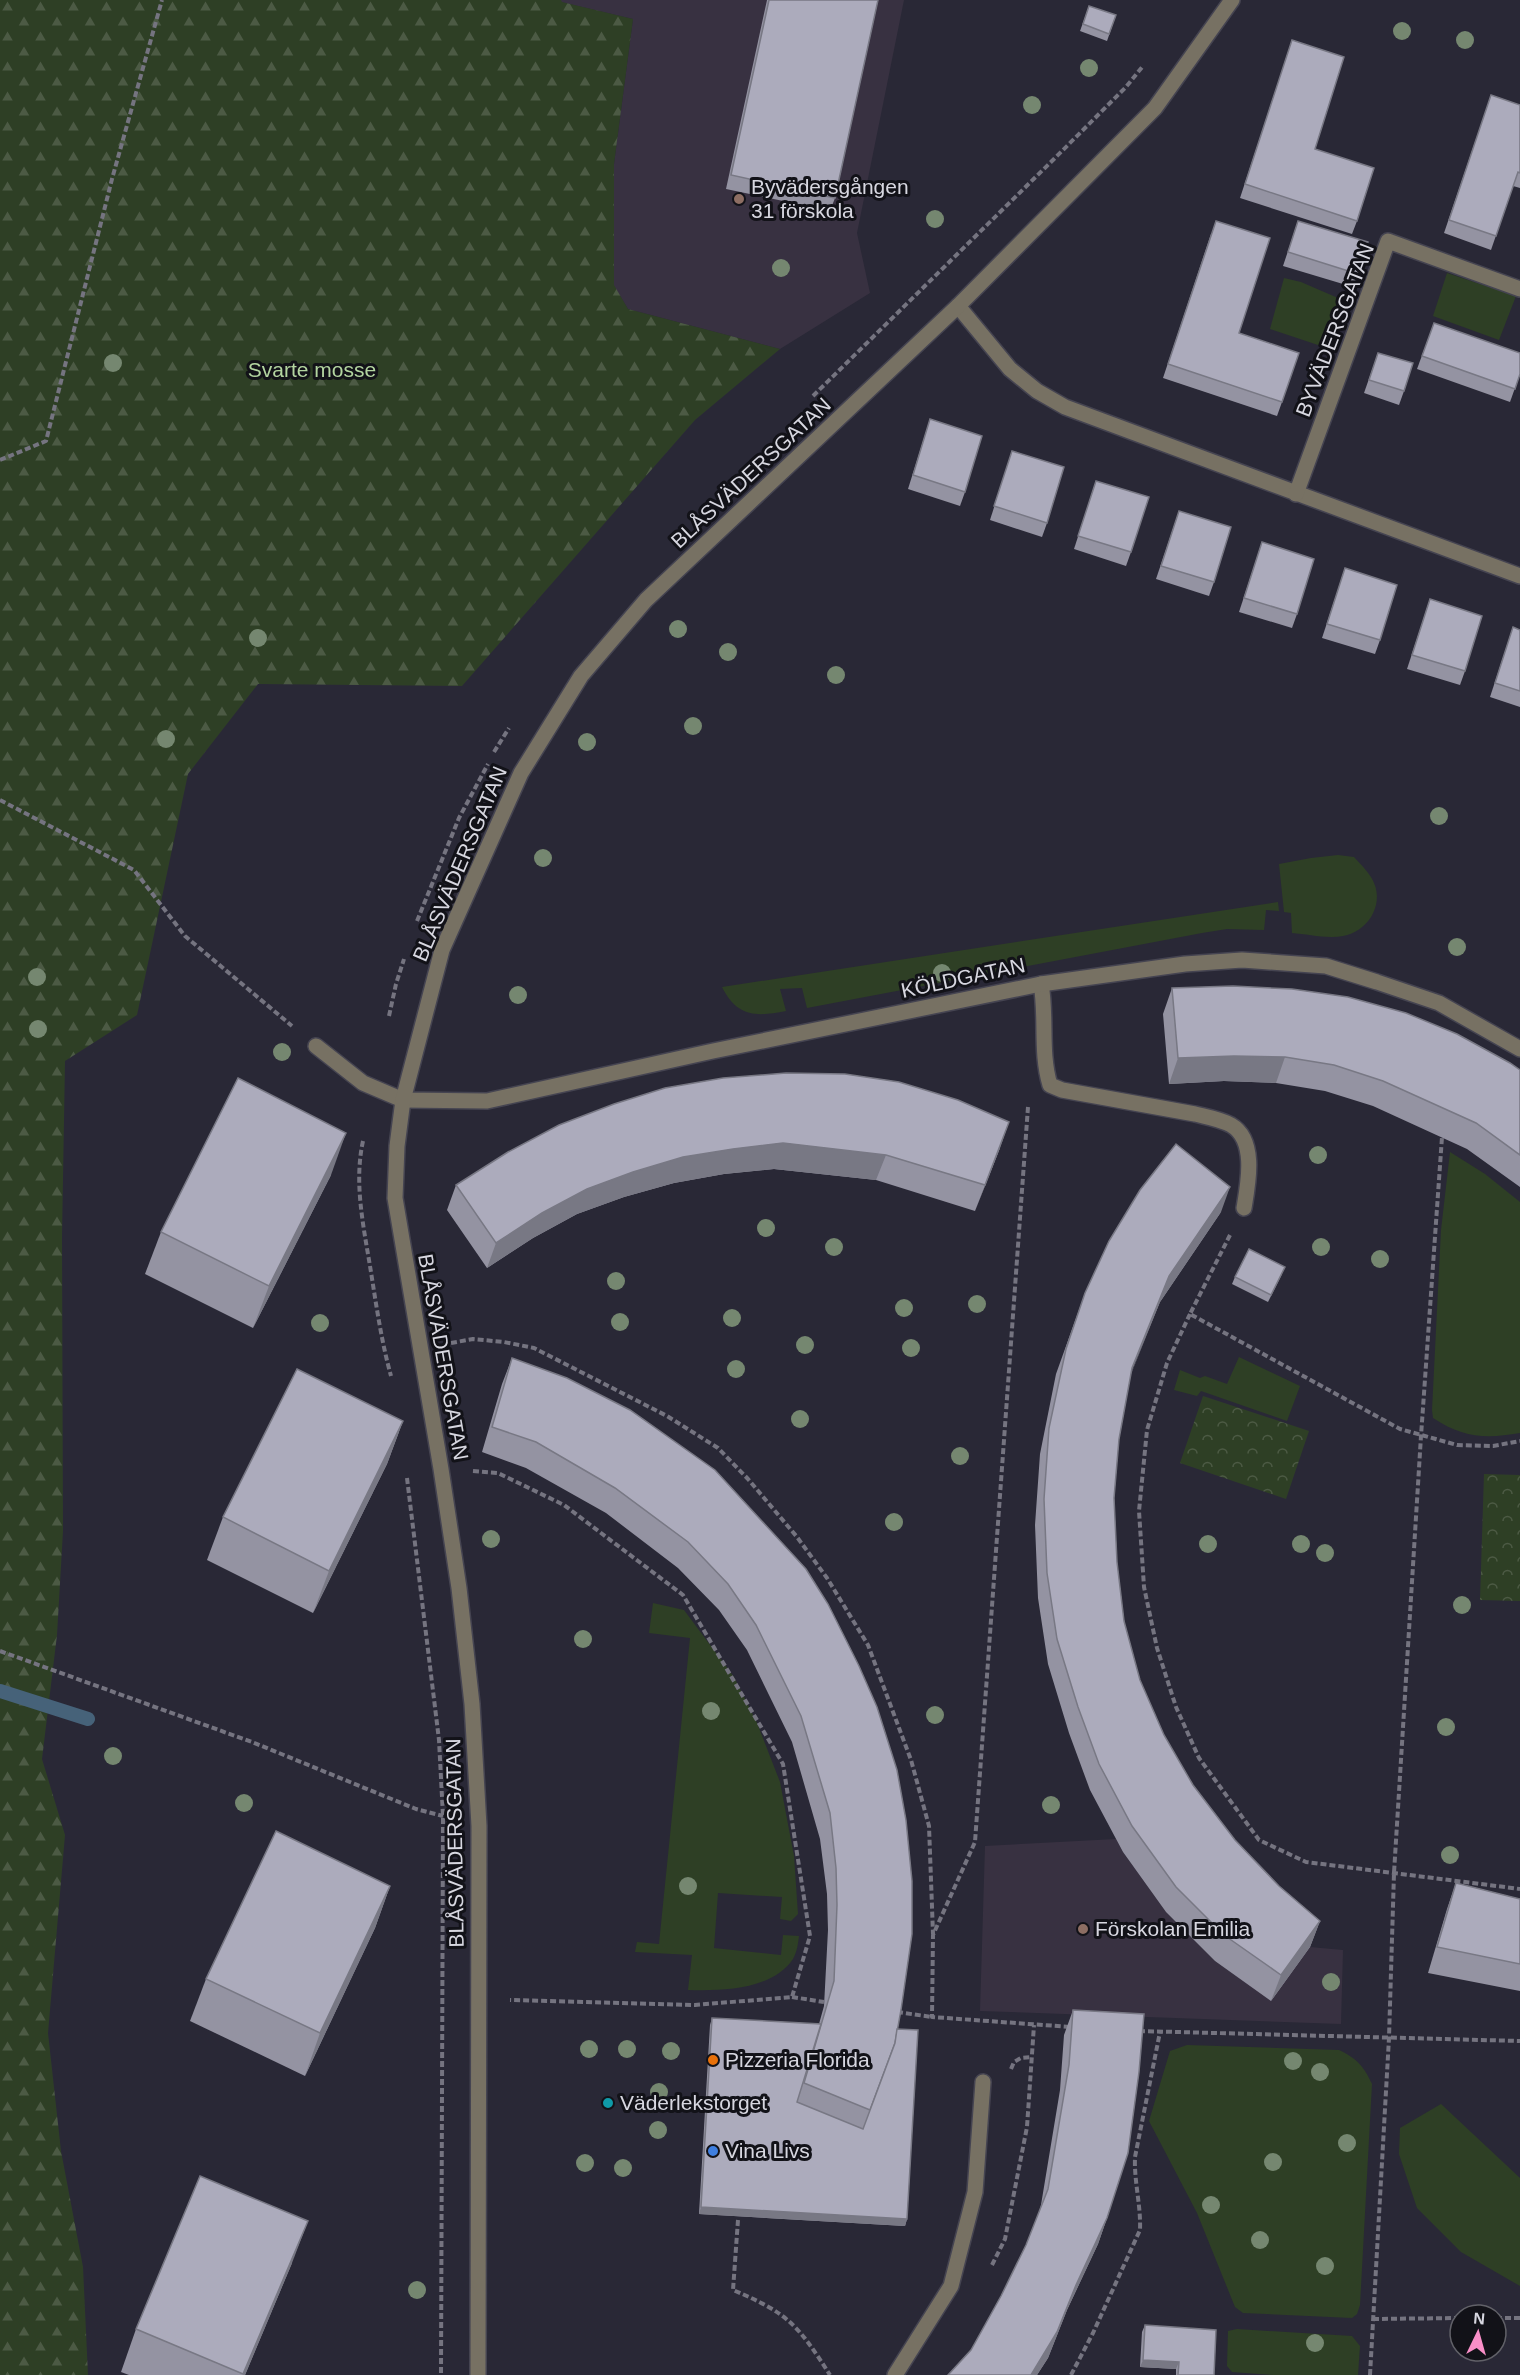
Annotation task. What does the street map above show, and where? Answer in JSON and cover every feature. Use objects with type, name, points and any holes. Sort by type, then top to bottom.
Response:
[{"type":"street","name":"BLÅSVÄDERSGATAN","points":[[478,2375],[479,1826],[472,1704],[459,1588],[441,1469],[395,1198],[397,1146],[403,1100],[442,950],[521,773],[581,676],[646,600],[958,306],[1155,108],[1232,0]]},
{"type":"street","name":"BYVÄDERSGATAN","points":[[1296,494],[1388,242],[1520,289]]},
{"type":"street","points":[[958,306],[1010,369],[1037,391],[1065,407],[1520,576]]},
{"type":"street","name":"KÖLDGATAN","points":[[403,1100],[487,1101],[713,1051],[1041,984],[1185,964],[1242,960],[1326,966],[1439,1003],[1520,1049]]},
{"type":"street","points":[[1041,984],[1044,1001],[1045,1069],[1050,1085],[1062,1090],[1206,1117],[1232,1126],[1241,1133],[1250,1164],[1244,1208]]},
{"type":"street","points":[[316,1046],[363,1083],[403,1100]]},
{"type":"street","points":[[895,2375],[951,2286],[975,2192],[983,2082]]},
{"type":"path","points":[[0,460],[46,441],[112,179],[162,0]]},
{"type":"path","points":[[0,800],[134,870],[186,936],[316,1046]]},
{"type":"path","points":[[933,1935],[975,1842],[1028,1107],[1050,1085]]},
{"type":"path","points":[[375,1089],[359,1158],[358,1178],[377,1312],[393,1385]]},
{"type":"path","points":[[1370,2375],[1389,2038],[1394,1873],[1442,1137]]},
{"type":"path","points":[[1244,1208],[1167,1363],[1147,1430],[1139,1511],[1144,1587],[1157,1648],[1176,1707],[1199,1758],[1260,1840],[1306,1862],[1520,1889]]},
{"type":"path","points":[[1190,1314],[1400,1429],[1457,1445],[1493,1446],[1520,1441]]},
{"type":"path","points":[[421,1349],[473,1339],[534,1348],[667,1416],[718,1448],[748,1479],[797,1537],[827,1578],[868,1645],[911,1760],[929,1826],[933,1935],[932,2017]]},
{"type":"path","points":[[441,1469],[498,1473],[564,1505],[683,1595],[783,1764],[810,1936],[792,1997]]},
{"type":"path","points":[[407,1476],[439,1740],[443,1816],[441,2375]]},
{"type":"path","points":[[0,1651],[252,1742],[416,1809],[443,1816]]},
{"type":"path","points":[[479,1999],[695,2006],[792,1997],[824,2002]]},
{"type":"path","points":[[895,2012],[1080,2028]]},
{"type":"path","points":[[1137,2031],[1520,2041]]},
{"type":"path","points":[[1071,2375],[1093,2333],[1140,2230],[1141,2212],[1134,2175],[1135,2157],[1160,2032]]},
{"type":"path","points":[[738,2220],[733,2290],[777,2310],[789,2320],[802,2334],[830,2375]]},
{"type":"path","points":[[1373,2319],[1448,2318]]},
{"type":"shaded area","name":"Byvädersgången 31 förskola","points":[[561,0],[904,0],[857,233],[870,293],[780,349],[628,309],[614,286],[614,164],[633,19],[561,2]]},
{"type":"shaded area","name":"Förskolan Emilia","points":[[1116,1839],[1166,1912],[1215,1961],[1271,2000],[1310,1947],[1343,1950],[1341,2024],[980,2011],[985,1846]]},
{"type":"green space","name":"Svarte mosse","points":[[0,0],[561,0],[633,19],[614,164],[614,285],[628,309],[780,349],[695,420],[462,686],[258,684],[188,774],[137,1015],[65,1061],[62,1237],[63,1531],[57,1635],[42,1759],[65,1835],[48,2033],[61,2151],[83,2267],[88,2375],[0,2375]]},
{"type":"green space","points":[[1447,273],[1516,296],[1499,340],[1433,316]]},
{"type":"green space","points":[[1284,278],[1301,282],[1345,301],[1330,349],[1270,329]]},
{"type":"green space","points":[[1338,855],[1354,857],[1372,879],[1377,892],[1377,900],[1371,917],[1366,924],[1352,934],[1343,936],[1324,937],[1292,933],[1291,913],[1284,912],[1279,864]]},
{"type":"green space","points":[[1278,902],[1279,911],[1266,910],[1264,930],[1227,929],[1202,933],[807,1008],[802,988],[780,989],[786,1011],[775,1013],[757,1014],[741,1009],[734,1004],[722,987]]},
{"type":"green space","points":[[1450,1152],[1485,1174],[1520,1202],[1520,1433],[1496,1436],[1475,1435],[1454,1430],[1433,1418],[1441,1230]]},
{"type":"green space","points":[[1239,1357],[1300,1386],[1287,1421],[1201,1391],[1197,1396],[1174,1390],[1180,1370],[1200,1378],[1205,1376],[1227,1384]]},
{"type":"green space","points":[[1203,1396],[1309,1431],[1286,1499],[1180,1463]]},
{"type":"green space","points":[[1484,1474],[1520,1475],[1520,1601],[1480,1600]]},
{"type":"green space","points":[[653,1603],[684,1610],[734,1677],[757,1723],[780,1782],[794,1856],[798,1914],[791,1921],[780,1919],[782,1897],[718,1893],[714,1948],[781,1955],[783,1935],[799,1936],[793,1959],[773,1977],[760,1983],[731,1989],[688,1990],[692,1955],[635,1952],[637,1942],[659,1944],[690,1638],[649,1633]]},
{"type":"green space","points":[[1187,2045],[1339,2050],[1359,2063],[1366,2072],[1372,2084],[1360,2305],[1357,2314],[1352,2318],[1243,2313],[1235,2307],[1197,2213],[1149,2121],[1170,2051]]},
{"type":"green space","points":[[1441,2104],[1520,2178],[1520,2286],[1461,2252],[1417,2208],[1399,2154],[1400,2128]]},
{"type":"green space","points":[[1237,2329],[1352,2336],[1360,2346],[1358,2375],[1273,2375],[1232,2372],[1227,2366],[1228,2331]]},
{"type":"building","points":[[769,0],[878,0],[835,198],[731,175]]},
{"type":"building","points":[[1089,6],[1116,15],[1109,34],[1083,24]]},
{"type":"building","points":[[1292,40],[1344,57],[1315,149],[1374,168],[1357,221],[1245,184]]},
{"type":"building","points":[[1491,95],[1520,105],[1520,173],[1518,172],[1496,236],[1449,220]]},
{"type":"building","points":[[1216,221],[1270,238],[1239,333],[1299,353],[1282,402],[1168,364]]},
{"type":"building","points":[[1298,221],[1368,242],[1358,274],[1288,252]]},
{"type":"building","points":[[1434,323],[1520,353],[1520,374],[1515,389],[1422,356]]},
{"type":"building","points":[[1378,353],[1413,363],[1404,391],[1369,380]]},
{"type":"building","points":[[930,419],[982,436],[965,492],[913,475]]},
{"type":"building","points":[[1012,451],[1064,467],[1047,523],[994,506]]},
{"type":"building","points":[[1096,481],[1149,497],[1131,552],[1078,536]]},
{"type":"building","points":[[1179,511],[1231,527],[1214,582],[1161,566]]},
{"type":"building","points":[[1262,542],[1314,559],[1297,614],[1244,598]]},
{"type":"building","points":[[1345,568],[1397,585],[1380,640],[1327,624]]},
{"type":"building","points":[[1430,599],[1482,616],[1465,671],[1412,655]]},
{"type":"building","points":[[1513,627],[1520,630],[1520,691],[1495,683]]},
{"type":"building","points":[[1233,986],[1292,989],[1348,997],[1406,1013],[1457,1034],[1510,1063],[1520,1070],[1520,1155],[1476,1123],[1383,1081],[1334,1065],[1285,1057],[1178,1058],[1172,988]]},
{"type":"building","points":[[786,1073],[845,1074],[899,1082],[958,1100],[1009,1122],[985,1185],[886,1155],[783,1143],[683,1157],[633,1172],[587,1189],[542,1213],[496,1243],[456,1185],[508,1152],[559,1125],[614,1104],[665,1088],[723,1078]]},
{"type":"building","points":[[238,1078],[346,1133],[269,1286],[161,1232]]},
{"type":"building","points":[[1176,1144],[1230,1187],[1169,1276],[1132,1368],[1119,1439],[1114,1498],[1117,1562],[1124,1621],[1140,1680],[1164,1735],[1193,1785],[1235,1840],[1279,1886],[1320,1921],[1281,1975],[1224,1935],[1176,1887],[1132,1826],[1099,1764],[1078,1707],[1057,1639],[1047,1573],[1044,1499],[1049,1428],[1066,1349],[1085,1293],[1109,1241],[1140,1190]]},
{"type":"building","points":[[1249,1249],[1285,1267],[1271,1295],[1235,1277]]},
{"type":"building","points":[[512,1358],[567,1378],[630,1410],[715,1470],[806,1569],[828,1604],[859,1666],[877,1707],[897,1770],[906,1820],[912,1881],[912,1934],[895,2043],[870,2110],[804,2083],[834,1981],[837,1905],[836,1868],[830,1813],[801,1716],[756,1625],[728,1584],[688,1542],[615,1488],[536,1442],[492,1427]]},
{"type":"building","points":[[297,1369],[403,1421],[329,1571],[223,1517]]},
{"type":"building","points":[[276,1831],[390,1886],[320,2033],[206,1979]]},
{"type":"building","points":[[1456,1883],[1520,1899],[1520,1964],[1437,1947]]},
{"type":"building","points":[[1073,2010],[1144,2014],[1128,2153],[1107,2218],[1057,2332],[1031,2375],[948,2375],[971,2350],[1001,2296],[1026,2245],[1048,2189],[1069,2065]]},
{"type":"building","points":[[712,2018],[821,2024],[797,2102],[863,2129],[895,2043],[897,2029],[918,2030],[907,2219],[701,2207]]},
{"type":"building","points":[[200,2176],[308,2221],[243,2374],[136,2329]]},
{"type":"building","points":[[1145,2325],[1216,2330],[1214,2375],[1178,2375],[1179,2362],[1143,2360]]},
{"type":"waterway","points":[[0,1691],[88,1719]]},
{"type":"place","name":"Byvädersgången 31 förskola","points":[[739,199]]},
{"type":"place","name":"Förskolan Emilia","points":[[1083,1929]]},
{"type":"place","name":"Pizzeria Florida","points":[[713,2060]]},
{"type":"place","name":"Väderlekstorget","points":[[608,2103]]},
{"type":"place","name":"Vina Livs","points":[[713,2151]]}]
